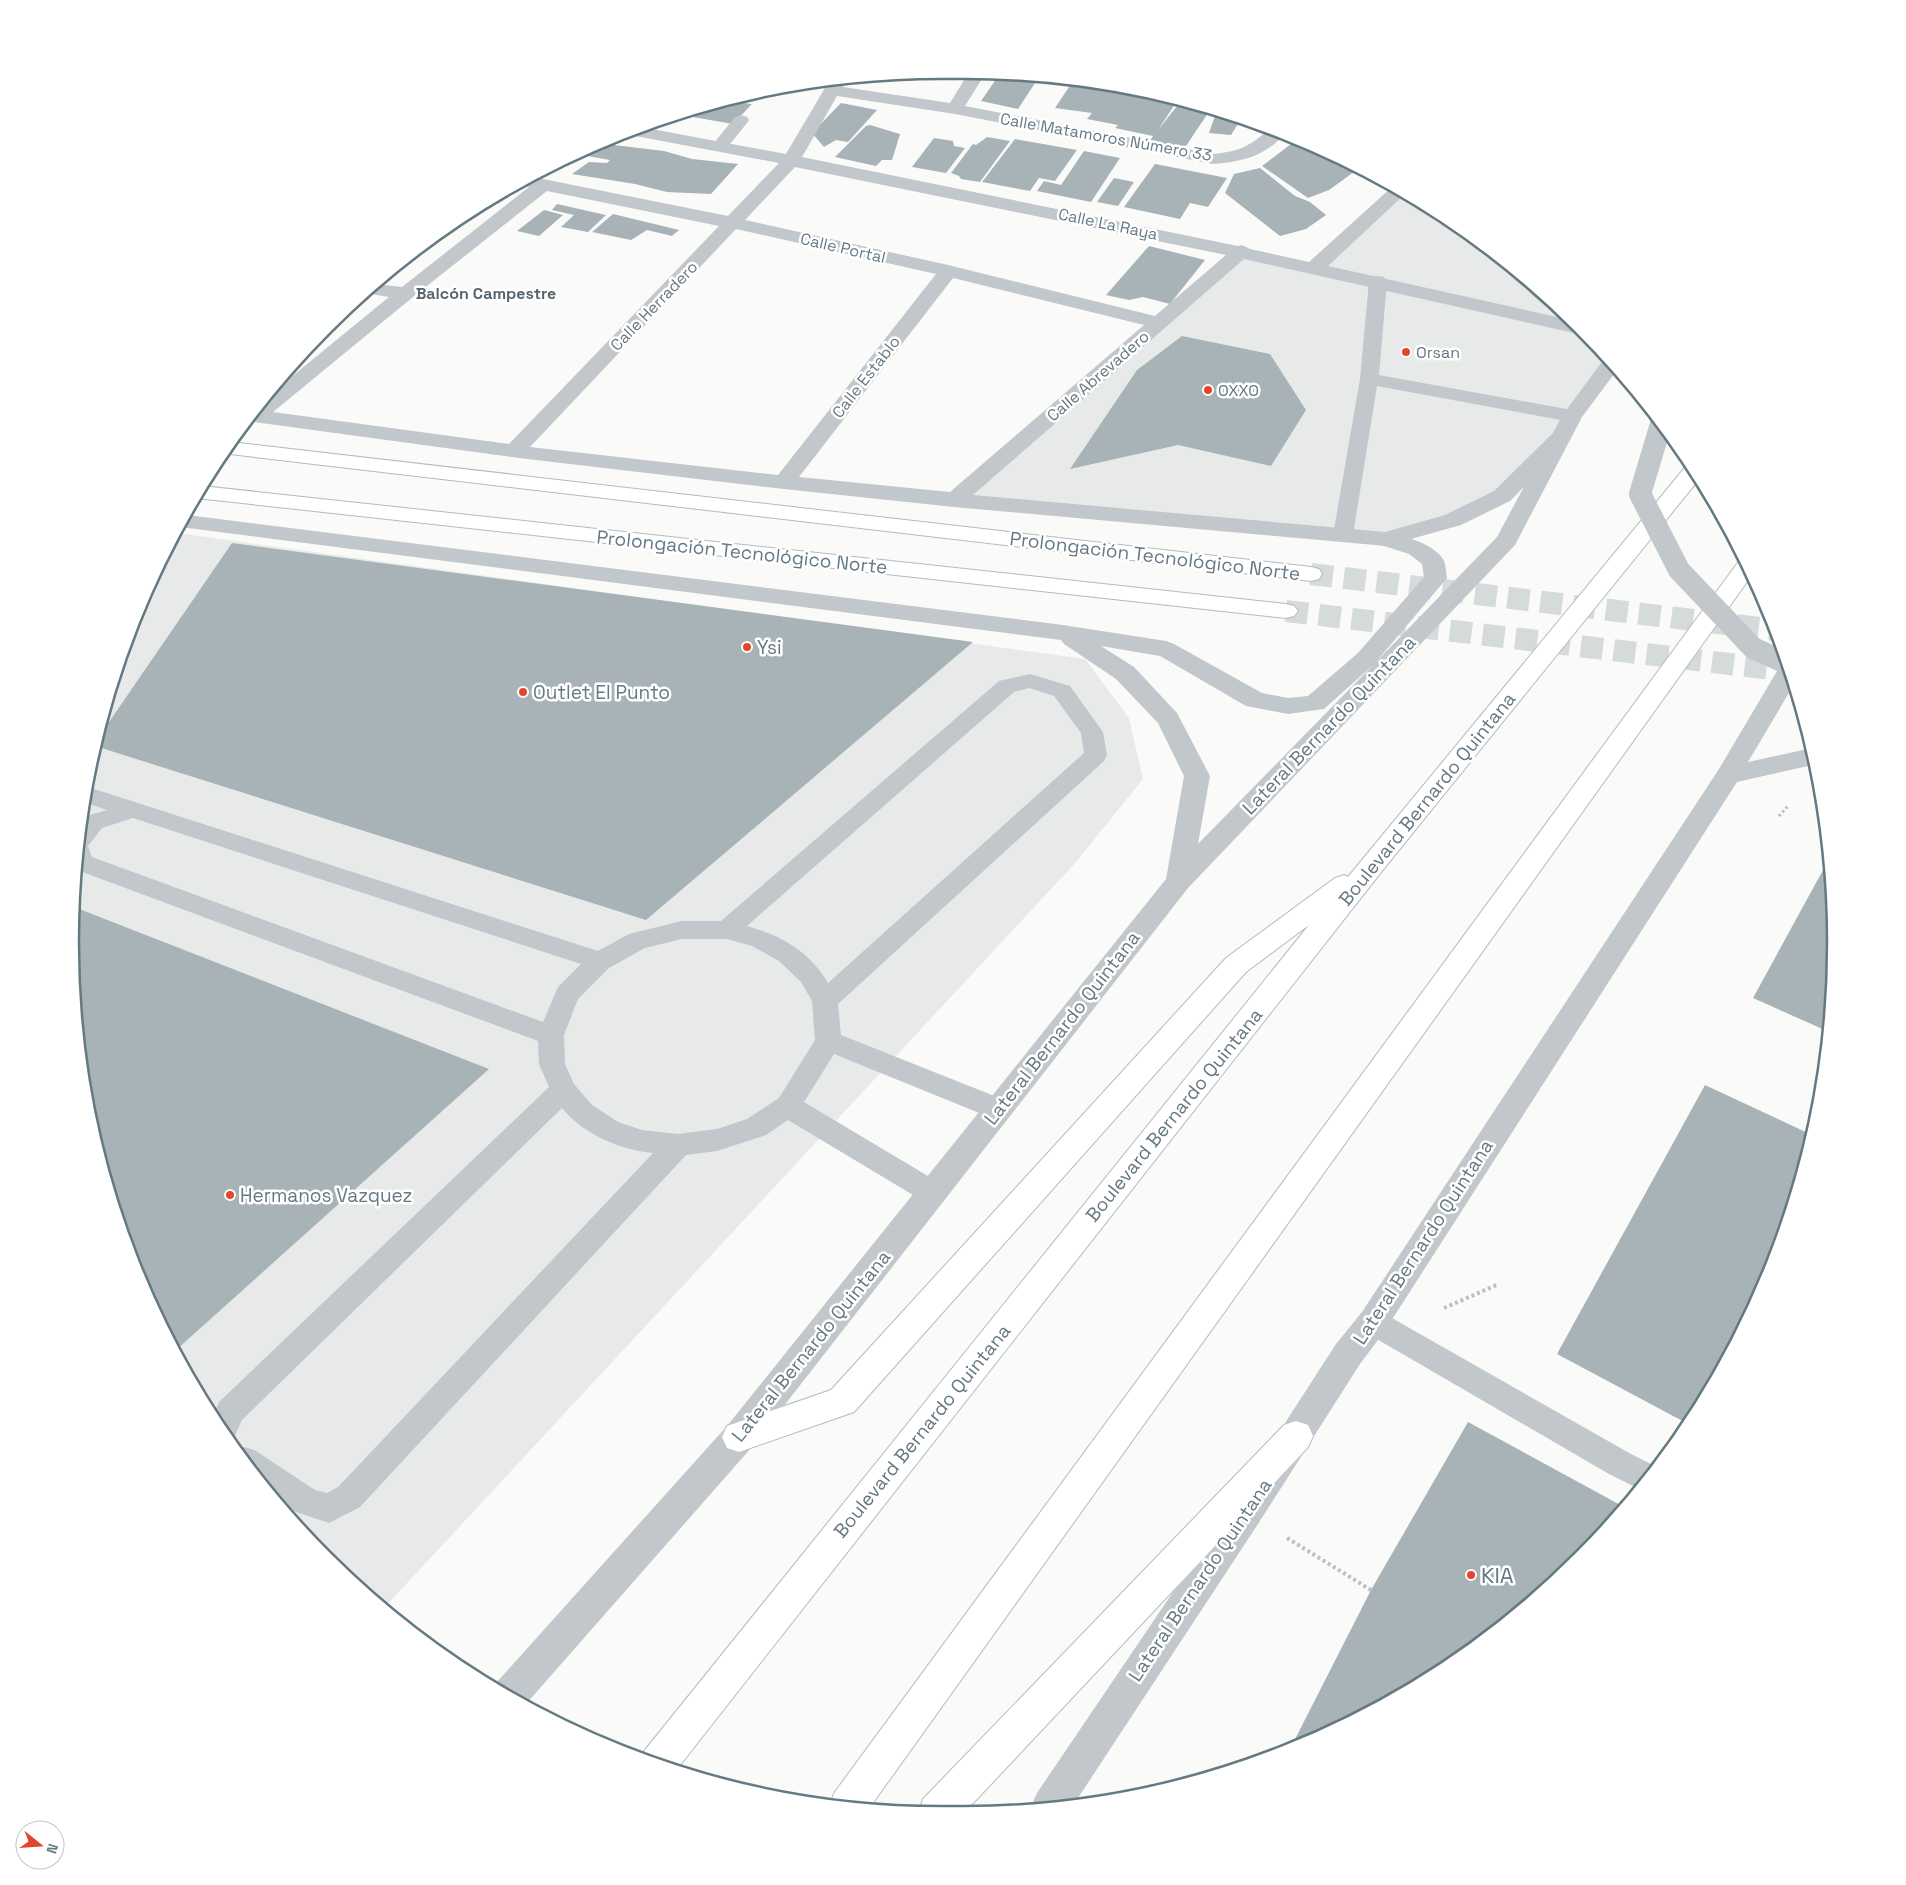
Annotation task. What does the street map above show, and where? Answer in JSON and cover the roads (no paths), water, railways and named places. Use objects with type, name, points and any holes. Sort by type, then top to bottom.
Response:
[{"type":"main road","name":"Prolongación Tecnológico Norte","points":[[234,449],[1311,574]]},
{"type":"main road","name":"Boulevard Bernardo Quintana","points":[[662,1759],[1373,864],[1690,476]]},
{"type":"main road","name":"Prolongación Tecnológico Norte","points":[[205,493],[1286,611]]},
{"type":"main road","points":[[851,1801],[1743,571]]},
{"type":"main road","points":[[739,1437],[842,1401],[1236,965],[1373,864]]},
{"type":"main road","points":[[944,1806],[1296,1436]]},
{"type":"street","points":[[955,109],[973,79]]},
{"type":"street","name":"Calle Matamoros Número 33","points":[[836,85],[1213,159],[1238,157],[1256,149],[1272,136]]},
{"type":"street","name":"Calle Herradero","points":[[514,451],[792,160],[834,86]]},
{"type":"street","name":"Calle La Raya","points":[[644,133],[792,160],[1242,251],[1567,325]]},
{"type":"street","points":[[265,407],[406,293],[535,182]]},
{"type":"street","name":"Calle Portal","points":[[535,182],[733,223],[948,271],[1158,323]]},
{"type":"street","points":[[1315,267],[1394,194]]},
{"type":"street","name":"Calle Abrevadero","points":[[954,500],[1242,251]]},
{"type":"street","name":"Calle Establo","points":[[784,482],[948,271]]},
{"type":"street","points":[[377,290],[406,293]]},
{"type":"street","name":"Lateral Bernardo Quintana","points":[[513,1692],[739,1437],[1179,881],[1507,540],[1572,416],[1608,367]]},
{"type":"street","points":[[188,522],[1063,632],[1166,649],[1255,700],[1288,706],[1315,703],[1366,658],[1436,578],[1433,561],[1417,549],[1386,539],[954,500],[784,482],[514,451],[257,416]]},
{"type":"street","points":[[1659,431],[1640,494],[1674,562],[1679,570],[1752,648],[1779,660]]},
{"type":"street","points":[[1386,539],[1453,520],[1502,496],[1560,439]]},
{"type":"street","points":[[1063,632],[1125,673],[1168,719],[1198,776],[1179,881]]},
{"type":"street","name":"Lateral Bernardo Quintana","points":[[1053,1801],[1246,1513],[1348,1354],[1373,1322],[1728,775],[1785,678]]},
{"type":"street","points":[[1728,775],[1807,758]]},
{"type":"lane","points":[[720,146],[741,120]]},
{"type":"lane","points":[[1343,535],[1369,379],[1378,281]]},
{"type":"lane","points":[[1369,379],[1572,416]]},
{"type":"lane","points":[[726,930],[1007,686],[1030,681],[1062,691],[1092,732],[1096,754],[825,1001]]},
{"type":"lane","points":[[91,796],[600,961]]},
{"type":"lane","points":[[85,840],[94,822],[133,810]]},
{"type":"lane","points":[[84,855],[550,1035]]},
{"type":"lane","points":[[682,930],[726,930],[760,939],[788,954],[810,975],[825,1001],[828,1041],[788,1106],[756,1127],[718,1140],[678,1145],[642,1141],[609,1130],[582,1113],[563,1090],[552,1064],[550,1035],[568,994],[600,961],[638,941],[682,930]]},
{"type":"lane","points":[[828,1041],[998,1108]]},
{"type":"lane","points":[[226,1424],[230,1412],[563,1090]]},
{"type":"lane","points":[[788,1106],[933,1193]]},
{"type":"lane","points":[[259,1470],[307,1502],[329,1508],[349,1497],[678,1145]]},
{"type":"lane","points":[[1373,1322],[1643,1475]]},
{"type":"tunnel","points":[[1311,574],[1768,629]]},
{"type":"tunnel","points":[[1286,611],[1783,670]]},
{"type":"place","name":"Orsan","points":[[1406,352]]},
{"type":"place","name":"OXXO","points":[[1208,390]]},
{"type":"place","name":"Ysi","points":[[747,647]]},
{"type":"place","name":"Outlet El Punto","points":[[523,692]]},
{"type":"place","name":"Hermanos Vazquez","points":[[230,1195]]},
{"type":"place","name":"KIA","points":[[1471,1575]]},
{"type":"district","name":"Balcón Campestre","points":[[486,293]]}]
